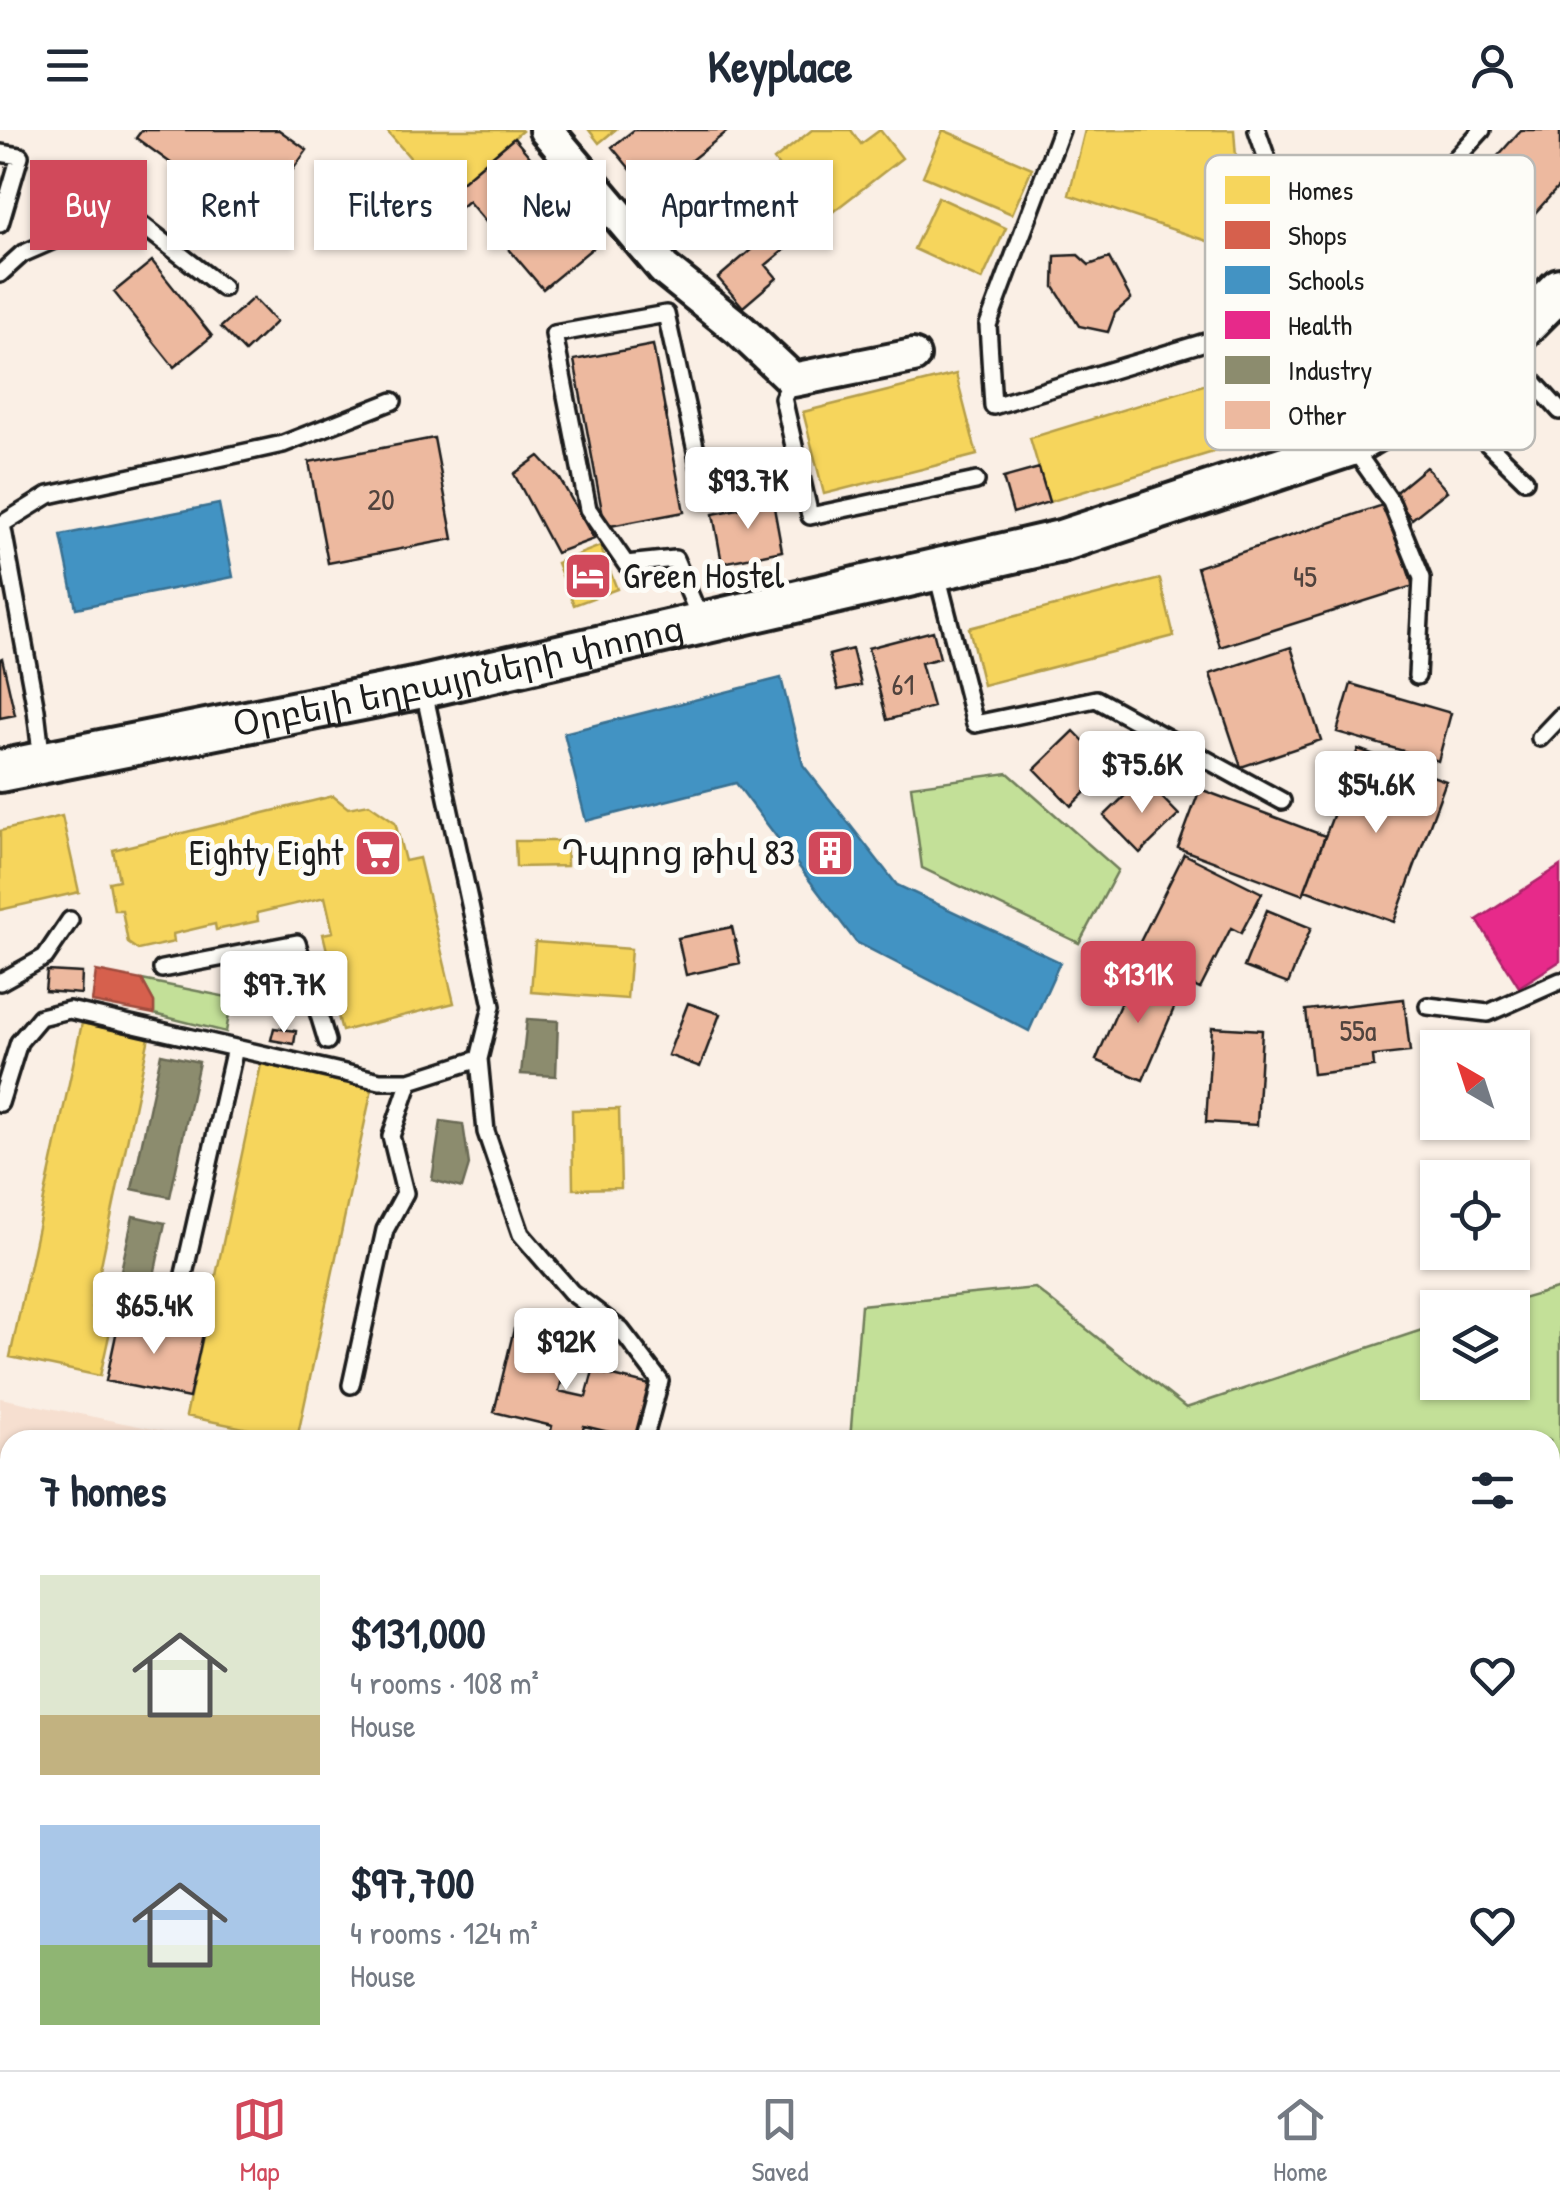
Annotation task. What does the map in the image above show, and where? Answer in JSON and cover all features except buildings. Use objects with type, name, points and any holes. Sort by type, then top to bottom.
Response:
[{"type":"street","points":[[546,130],[664,269],[740,330],[793,380],[913,356]]},
{"type":"street","name":"Օրբելի եղբայրների փողոց","points":[[1535,314],[1560,289]]},
{"type":"street","name":"Օրբելի եղբայրների փողոց","points":[[0,771],[424,687],[1061,541],[1336,450]]},
{"type":"lane","points":[[1061,130],[988,325],[993,406],[1205,342]]},
{"type":"lane","points":[[1257,130],[1266,155]]},
{"type":"lane","points":[[1459,155],[1482,130]]},
{"type":"lane","points":[[0,152],[20,156],[0,224]]},
{"type":"lane","points":[[0,274],[22,254],[123,210],[224,288]]},
{"type":"lane","points":[[702,623],[674,559],[626,564],[588,508],[554,334],[666,314],[704,482]]},
{"type":"lane","points":[[793,380],[783,398],[810,516],[976,480]]},
{"type":"lane","points":[[1535,385],[1560,411]]},
{"type":"lane","points":[[1535,394],[1539,390]]},
{"type":"lane","points":[[42,762],[2,524],[49,495],[283,444],[392,401]]},
{"type":"lane","points":[[1355,450],[1391,502],[1422,578],[1418,676]]},
{"type":"lane","points":[[1494,450],[1524,480]]},
{"type":"lane","points":[[936,570],[975,724],[1096,699],[1282,800]]},
{"type":"lane","points":[[424,687],[492,1006],[479,1059],[486,1132],[521,1234],[570,1292],[621,1330],[660,1381],[647,1430]]},
{"type":"lane","points":[[1540,738],[1560,717]]},
{"type":"lane","points":[[0,982],[44,957],[70,920]]},
{"type":"lane","points":[[162,969],[297,943],[327,1041]]},
{"type":"lane","points":[[1428,1006],[1488,1013],[1560,981]]},
{"type":"lane","points":[[0,1103],[19,1042],[40,1017],[69,1010],[380,1081],[410,1081],[479,1059]]},
{"type":"lane","points":[[175,1314],[235,1048]]},
{"type":"lane","points":[[351,1385],[385,1230],[405,1193],[391,1136],[410,1081]]},
{"type":"shaded area","points":[[0,1398],[158,1430],[0,1430]]},
{"type":"green space","points":[[1008,773],[1118,870],[1079,943],[922,868],[911,786]]},
{"type":"green space","points":[[142,980],[232,998],[226,1032],[154,1014],[154,1002]]},
{"type":"green space","points":[[1035,1288],[1186,1408],[1420,1331],[1420,1400],[1530,1400],[1530,1297],[1560,1288],[1560,1430],[851,1430],[861,1305]]},
{"type":"place","name":"Green Hostel","points":[[588,576]]},
{"type":"place","name":"Eighty Eight","points":[[378,853]]},
{"type":"place","name":"Դպրոց թիվ 83","points":[[830,853]]}]
